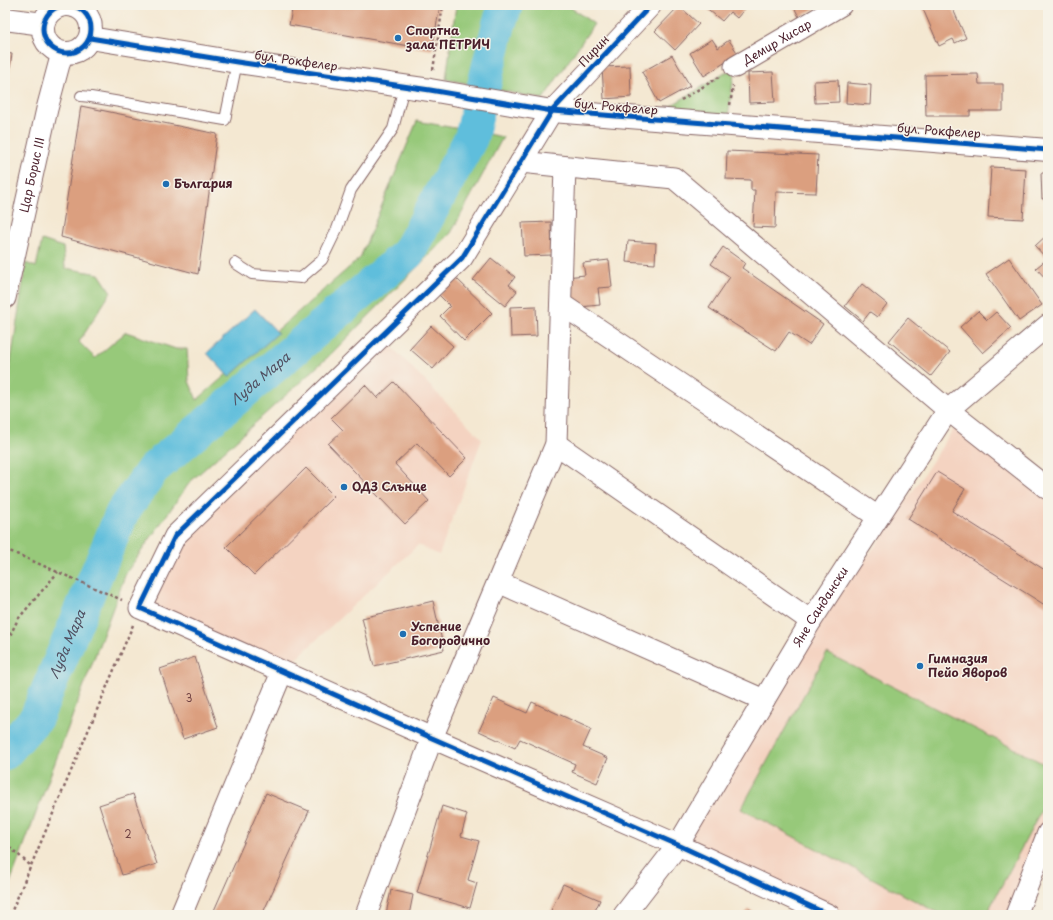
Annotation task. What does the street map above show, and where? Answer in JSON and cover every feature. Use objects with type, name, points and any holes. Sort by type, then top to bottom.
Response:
[{"type":"main road","points":[[65,5],[73,5],[87,14],[91,22],[92,30],[90,38],[82,49],[76,52],[62,53],[55,50],[45,39],[44,24],[46,17],[51,11],[65,5]]},
{"type":"main road","points":[[5,19],[44,24]]},
{"type":"main road","name":"бул. Рокфелер","points":[[90,38],[237,62],[430,90],[552,111],[1048,150]]},
{"type":"street","name":"Пирин","points":[[140,608],[175,536],[462,258],[552,111],[651,5]]},
{"type":"street","name":"Демир Хисар","points":[[735,67],[841,5]]},
{"type":"street","name":"Цар Борис III","points":[[5,298],[14,216],[47,109],[62,53]]},
{"type":"street","points":[[521,162],[565,168],[674,178],[948,410],[1048,489]]},
{"type":"street","points":[[366,915],[432,738],[556,444],[565,168]]},
{"type":"street","points":[[561,304],[878,517]]},
{"type":"street","name":"Яне Сандански","points":[[624,915],[678,845],[811,621],[948,410],[1048,325]]},
{"type":"street","points":[[556,444],[811,621]]},
{"type":"street","points":[[498,582],[764,700]]},
{"type":"street","points":[[140,608],[282,672],[678,845],[828,915]]},
{"type":"street","points":[[181,915],[282,672]]},
{"type":"street","points":[[1016,915],[1048,833]]},
{"type":"lane","points":[[81,96],[225,120],[237,62]]},
{"type":"lane","points":[[235,263],[252,274],[302,278],[322,260],[337,229],[351,190],[393,129],[404,87]]},
{"type":"path","points":[[430,90],[443,5]]},
{"type":"path","points":[[676,103],[735,67]]},
{"type":"path","points":[[727,125],[735,67]]},
{"type":"path","points":[[5,549],[106,593]]},
{"type":"path","points":[[5,646],[18,619],[58,572]]},
{"type":"path","points":[[10,915],[140,608]]},
{"type":"path","points":[[5,843],[31,866]]},
{"type":"shaded area","name":"ОДЗ Слънце","points":[[381,336],[482,439],[439,555],[418,545],[282,672],[140,608],[175,536]]},
{"type":"shaded area","name":"Гимназия Пейо Яворов","points":[[958,422],[1048,492],[1048,833],[1016,915],[830,915],[682,842],[818,622],[888,529]]},
{"type":"green space","points":[[456,5],[567,5],[594,24],[543,99],[446,79]]},
{"type":"green space","points":[[735,67],[727,125],[649,119]]},
{"type":"green space","points":[[417,121],[503,137],[451,233],[328,357],[190,482],[126,573],[5,896],[5,391],[26,263],[36,267],[42,240],[63,247],[65,268],[99,274],[111,292],[79,342],[95,358],[126,332],[176,349],[187,349],[189,381],[197,400],[360,258]]},
{"type":"green space","points":[[827,653],[1048,766],[1048,798],[986,915],[942,915],[741,809]]},
{"type":"water","points":[[255,309],[278,333],[229,377],[207,353]]},
{"type":"building","name":"Спортна зала ПЕТРИЧ","points":[[293,5],[440,5],[432,50],[289,25]]},
{"type":"building","points":[[703,5],[748,5],[737,18],[730,12],[722,21]]},
{"type":"building","points":[[793,5],[821,5],[799,17]]},
{"type":"building","points":[[934,5],[951,5],[966,38],[955,43],[953,39],[939,46],[923,9]]},
{"type":"building","points":[[679,6],[699,24],[675,50],[655,31]]},
{"type":"building","points":[[712,39],[718,48],[729,40],[738,54],[704,76],[690,53]]},
{"type":"building","points":[[5,53],[12,54],[6,93],[5,93]]},
{"type":"building","points":[[672,55],[690,86],[659,103],[642,72]]},
{"type":"building","points":[[630,66],[631,97],[604,99],[602,67]]},
{"type":"building","points":[[773,72],[775,102],[749,103],[748,73]]},
{"type":"building","points":[[978,74],[979,84],[1003,84],[1003,111],[970,111],[970,116],[926,116],[925,75]]},
{"type":"building","points":[[838,80],[839,102],[815,103],[814,81]]},
{"type":"building","points":[[847,83],[871,85],[870,105],[846,103]]},
{"type":"building","points":[[81,106],[217,134],[198,274],[61,237]]},
{"type":"building","points":[[727,151],[818,155],[816,193],[776,192],[775,228],[753,227],[755,190],[751,190],[751,180],[726,179]]},
{"type":"building","points":[[991,167],[1026,169],[1023,219],[988,217]]},
{"type":"building","points":[[1041,173],[1048,173],[1048,198],[1042,199]]},
{"type":"building","points":[[551,222],[552,255],[524,256],[522,223]]},
{"type":"building","points":[[1048,234],[1048,281],[1036,268],[1047,259],[1035,246]]},
{"type":"building","points":[[628,241],[656,243],[655,264],[626,262]]},
{"type":"building","points":[[723,247],[745,263],[742,268],[823,324],[809,345],[789,332],[776,351],[709,308],[730,277],[711,264]]},
{"type":"building","points":[[491,258],[515,277],[509,285],[517,291],[505,306],[473,280]]},
{"type":"building","points":[[1009,258],[1042,305],[1019,321],[986,274]]},
{"type":"building","points":[[609,260],[612,287],[598,288],[600,305],[569,308],[566,277],[585,275],[583,263]]},
{"type":"building","points":[[456,278],[492,313],[464,341],[440,316],[450,306],[439,295]]},
{"type":"building","points":[[862,284],[887,304],[877,317],[870,312],[863,321],[845,306]]},
{"type":"building","points":[[536,306],[537,336],[511,337],[510,307]]},
{"type":"building","points":[[978,311],[987,320],[996,312],[1011,328],[983,353],[960,327]]},
{"type":"building","points":[[908,318],[950,352],[931,376],[889,341]]},
{"type":"building","points":[[431,326],[453,346],[433,369],[410,349]]},
{"type":"building","points":[[394,382],[467,458],[449,476],[417,443],[395,464],[429,501],[405,524],[328,444],[343,430],[331,418],[365,385],[377,398]]},
{"type":"building","points":[[306,468],[334,496],[254,575],[226,547]]},
{"type":"building","points":[[937,472],[965,489],[952,511],[1048,572],[1048,607],[908,519]]},
{"type":"building","name":"Успение Богородично","points":[[433,601],[444,650],[374,666],[362,618]]},
{"type":"building","points":[[195,657],[218,727],[183,739],[160,669]]},
{"type":"building","points":[[494,698],[527,713],[532,702],[591,729],[583,747],[608,758],[597,783],[572,772],[575,764],[520,739],[515,748],[479,731]]},
{"type":"building","points":[[266,793],[309,811],[262,915],[212,915]]},
{"type":"building","points":[[133,794],[157,864],[122,875],[99,805]]},
{"type":"building","points":[[442,806],[467,814],[461,836],[479,841],[468,880],[477,883],[470,908],[417,893]]},
{"type":"building","points":[[563,884],[600,900],[593,915],[549,915]]},
{"type":"building","points":[[391,890],[413,895],[409,915],[378,915],[378,912],[386,914]]},
{"type":"building","points":[[749,909],[757,915],[744,915]]},
{"type":"waterway","name":"Луда Мара","points":[[5,753],[36,718],[122,513],[153,469],[408,253],[471,138],[499,24],[506,5]]},
{"type":"cycle path","points":[[62,5],[72,5],[84,12],[91,24],[91,29],[91,34],[84,46],[72,53],[62,53],[54,49],[47,42],[43,34],[43,24],[47,16],[54,9],[62,5]]},
{"type":"cycle path","points":[[651,5],[552,111],[462,258],[175,536],[140,608],[432,738],[678,845],[829,915]]},
{"type":"cycle path","points":[[90,38],[237,62],[430,90],[552,111],[1048,150]]},
{"type":"place","name":"Спортна зала ПЕТРИЧ","points":[[398,38]]},
{"type":"place","name":"България","points":[[166,184]]},
{"type":"place","name":"ОДЗ Слънце","points":[[344,487]]},
{"type":"place","name":"Успение Богородично","points":[[403,634]]},
{"type":"place","name":"Гимназия Пейо Яворов","points":[[920,666]]}]
